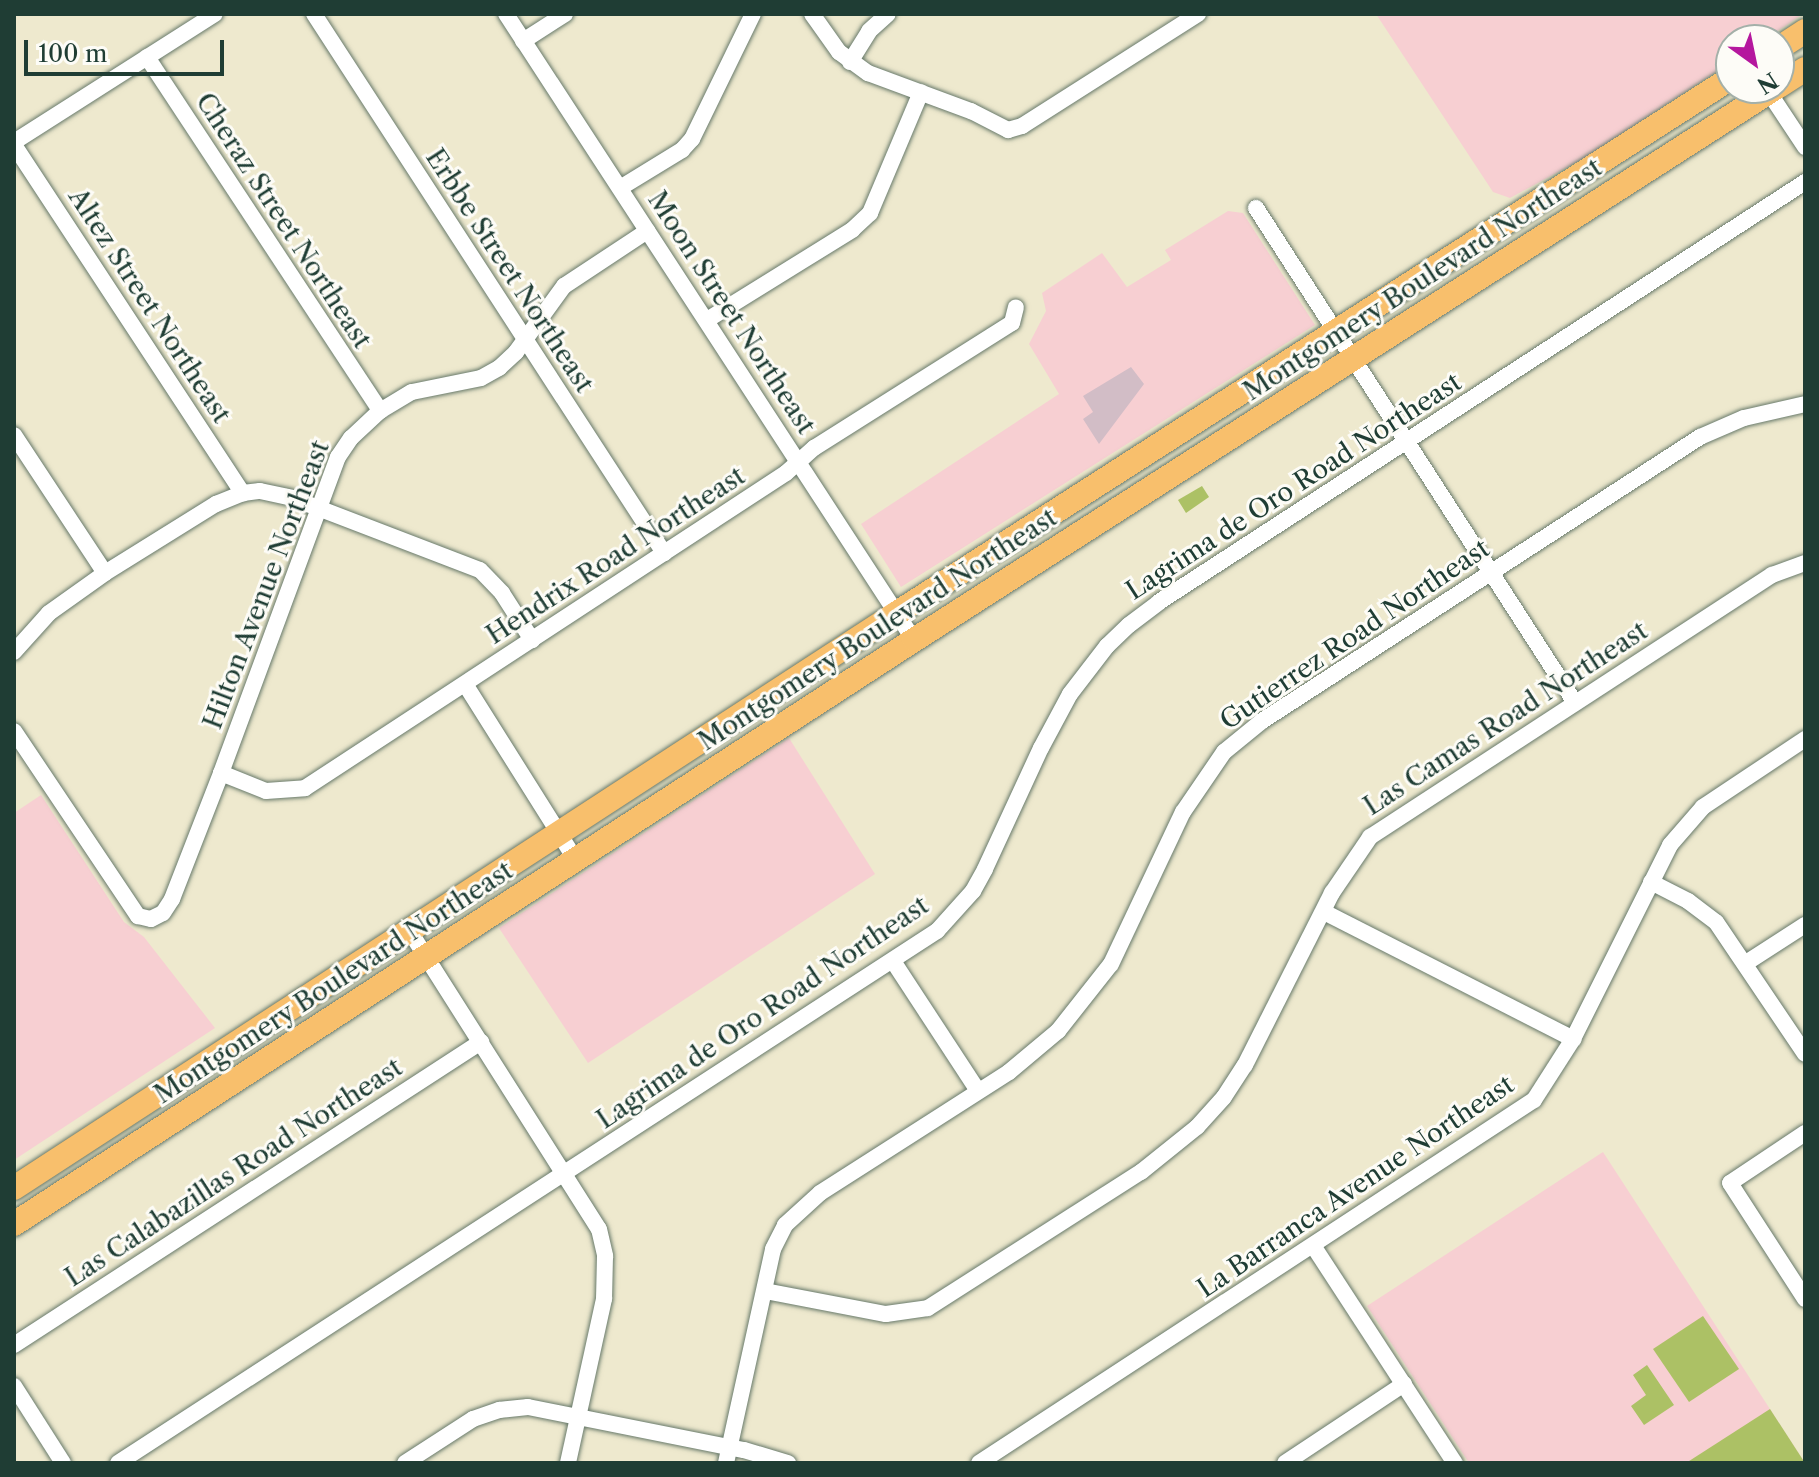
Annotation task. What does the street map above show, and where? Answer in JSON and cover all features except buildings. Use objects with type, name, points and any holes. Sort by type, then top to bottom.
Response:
[{"type":"main road","name":"Montgomery Boulevard Northeast","points":[[14,1188],[897,613],[1715,88]]},
{"type":"main road","name":"Montgomery Boulevard Northeast","points":[[14,1224],[1747,104]]},
{"type":"street","points":[[14,143],[215,14]]},
{"type":"street","name":"Erbbe Street Northeast","points":[[314,14],[664,553]]},
{"type":"street","name":"Moon Street Northeast","points":[[506,14],[914,640]]},
{"type":"street","points":[[523,41],[565,14]]},
{"type":"street","points":[[620,188],[682,150],[692,139],[753,14]]},
{"type":"street","points":[[812,14],[829,40],[850,62],[868,73],[1008,130],[1022,126],[1198,14]]},
{"type":"street","points":[[850,62],[869,31],[888,14]]},
{"type":"street","name":"Cheraz Street Northeast","points":[[147,57],[380,411]]},
{"type":"street","points":[[707,320],[841,237],[870,213],[884,188],[921,92]]},
{"type":"street","points":[[1781,104],[1805,147]]},
{"type":"street","name":"Altez Street Northeast","points":[[14,143],[243,493]]},
{"type":"street","name":"Lagrima de Oro Road Northeast","points":[[118,1463],[937,931],[973,891],[1054,720],[1085,672],[1107,646],[1159,602],[1805,182]]},
{"type":"street","points":[[1256,208],[1574,701]]},
{"type":"street","name":"Hilton Avenue Northeast","points":[[14,731],[138,916],[151,919],[163,913],[172,899],[221,773],[338,457],[363,424],[412,392],[481,378],[511,358],[564,286],[647,231]]},
{"type":"street","name":"Hendrix Road Northeast","points":[[221,773],[266,791],[305,788],[664,553],[800,462],[814,448],[1012,323],[1016,307]]},
{"type":"street","name":"Gutierrez Road Northeast","points":[[728,1455],[773,1249],[785,1225],[800,1208],[1034,1053],[1058,1031],[1095,988],[1126,939],[1183,812],[1224,752],[1262,721],[1700,437],[1744,418],[1805,404]]},
{"type":"street","points":[[14,435],[105,573]]},
{"type":"street","points":[[14,652],[49,613],[105,573],[216,504],[243,493],[277,493],[480,570],[502,593],[532,640]]},
{"type":"street","name":"Las Camas Road Northeast","points":[[765,1291],[886,1314],[928,1308],[1141,1172],[1197,1127],[1224,1097],[1245,1065],[1354,856],[1370,837],[1574,701],[1772,575],[1805,563]]},
{"type":"street","points":[[465,684],[575,859]]},
{"type":"street","name":"La Barranca Avenue Northeast","points":[[979,1463],[1314,1247],[1534,1100],[1573,1039],[1670,845],[1703,807],[1805,739]]},
{"type":"street","points":[[1651,882],[1702,911],[1728,936],[1805,1054]]},
{"type":"street","points":[[1324,912],[1573,1039]]},
{"type":"street","points":[[1746,963],[1805,925]]},
{"type":"street","points":[[409,930],[599,1229],[605,1256],[604,1299],[568,1463]]},
{"type":"street","points":[[893,961],[978,1091]]},
{"type":"street","name":"Las Calabazillas Road Northeast","points":[[14,1345],[481,1042]]},
{"type":"street","points":[[1805,1133],[1730,1183],[1805,1299]]},
{"type":"street","points":[[1314,1247],[1455,1463]]},
{"type":"street","points":[[1285,1463],[1404,1384]]},
{"type":"street","points":[[14,1386],[63,1463]]},
{"type":"street","points":[[405,1463],[473,1419],[499,1410],[528,1407],[728,1455],[788,1463]]},
{"type":"shaded area","points":[[1376,14],[1803,14],[1788,24],[1715,24],[1715,72],[1584,158],[1510,198],[1493,192]]},
{"type":"shaded area","points":[[1228,211],[1243,213],[1315,325],[901,587],[861,524],[1059,394],[1029,344],[1046,311],[1042,293],[1102,253],[1127,287],[1171,260],[1165,250]]},
{"type":"shaded area","points":[[1131,367],[1144,384],[1099,444],[1083,419],[1093,412],[1083,396]]},
{"type":"shaded area","points":[[789,738],[875,874],[588,1063],[499,928]]},
{"type":"shaded area","points":[[41,795],[124,922],[144,937],[215,1028],[14,1160],[14,813]]},
{"type":"shaded area","points":[[1603,1152],[1805,1463],[1469,1463],[1367,1306]]},
{"type":"green space","points":[[1202,486],[1209,497],[1186,513],[1178,500]]},
{"type":"green space","points":[[1703,1316],[1739,1369],[1689,1402],[1653,1349]]},
{"type":"green space","points":[[1647,1365],[1674,1405],[1644,1425],[1631,1406],[1646,1395],[1633,1375]]},
{"type":"green space","points":[[1770,1409],[1805,1463],[1686,1463]]}]
